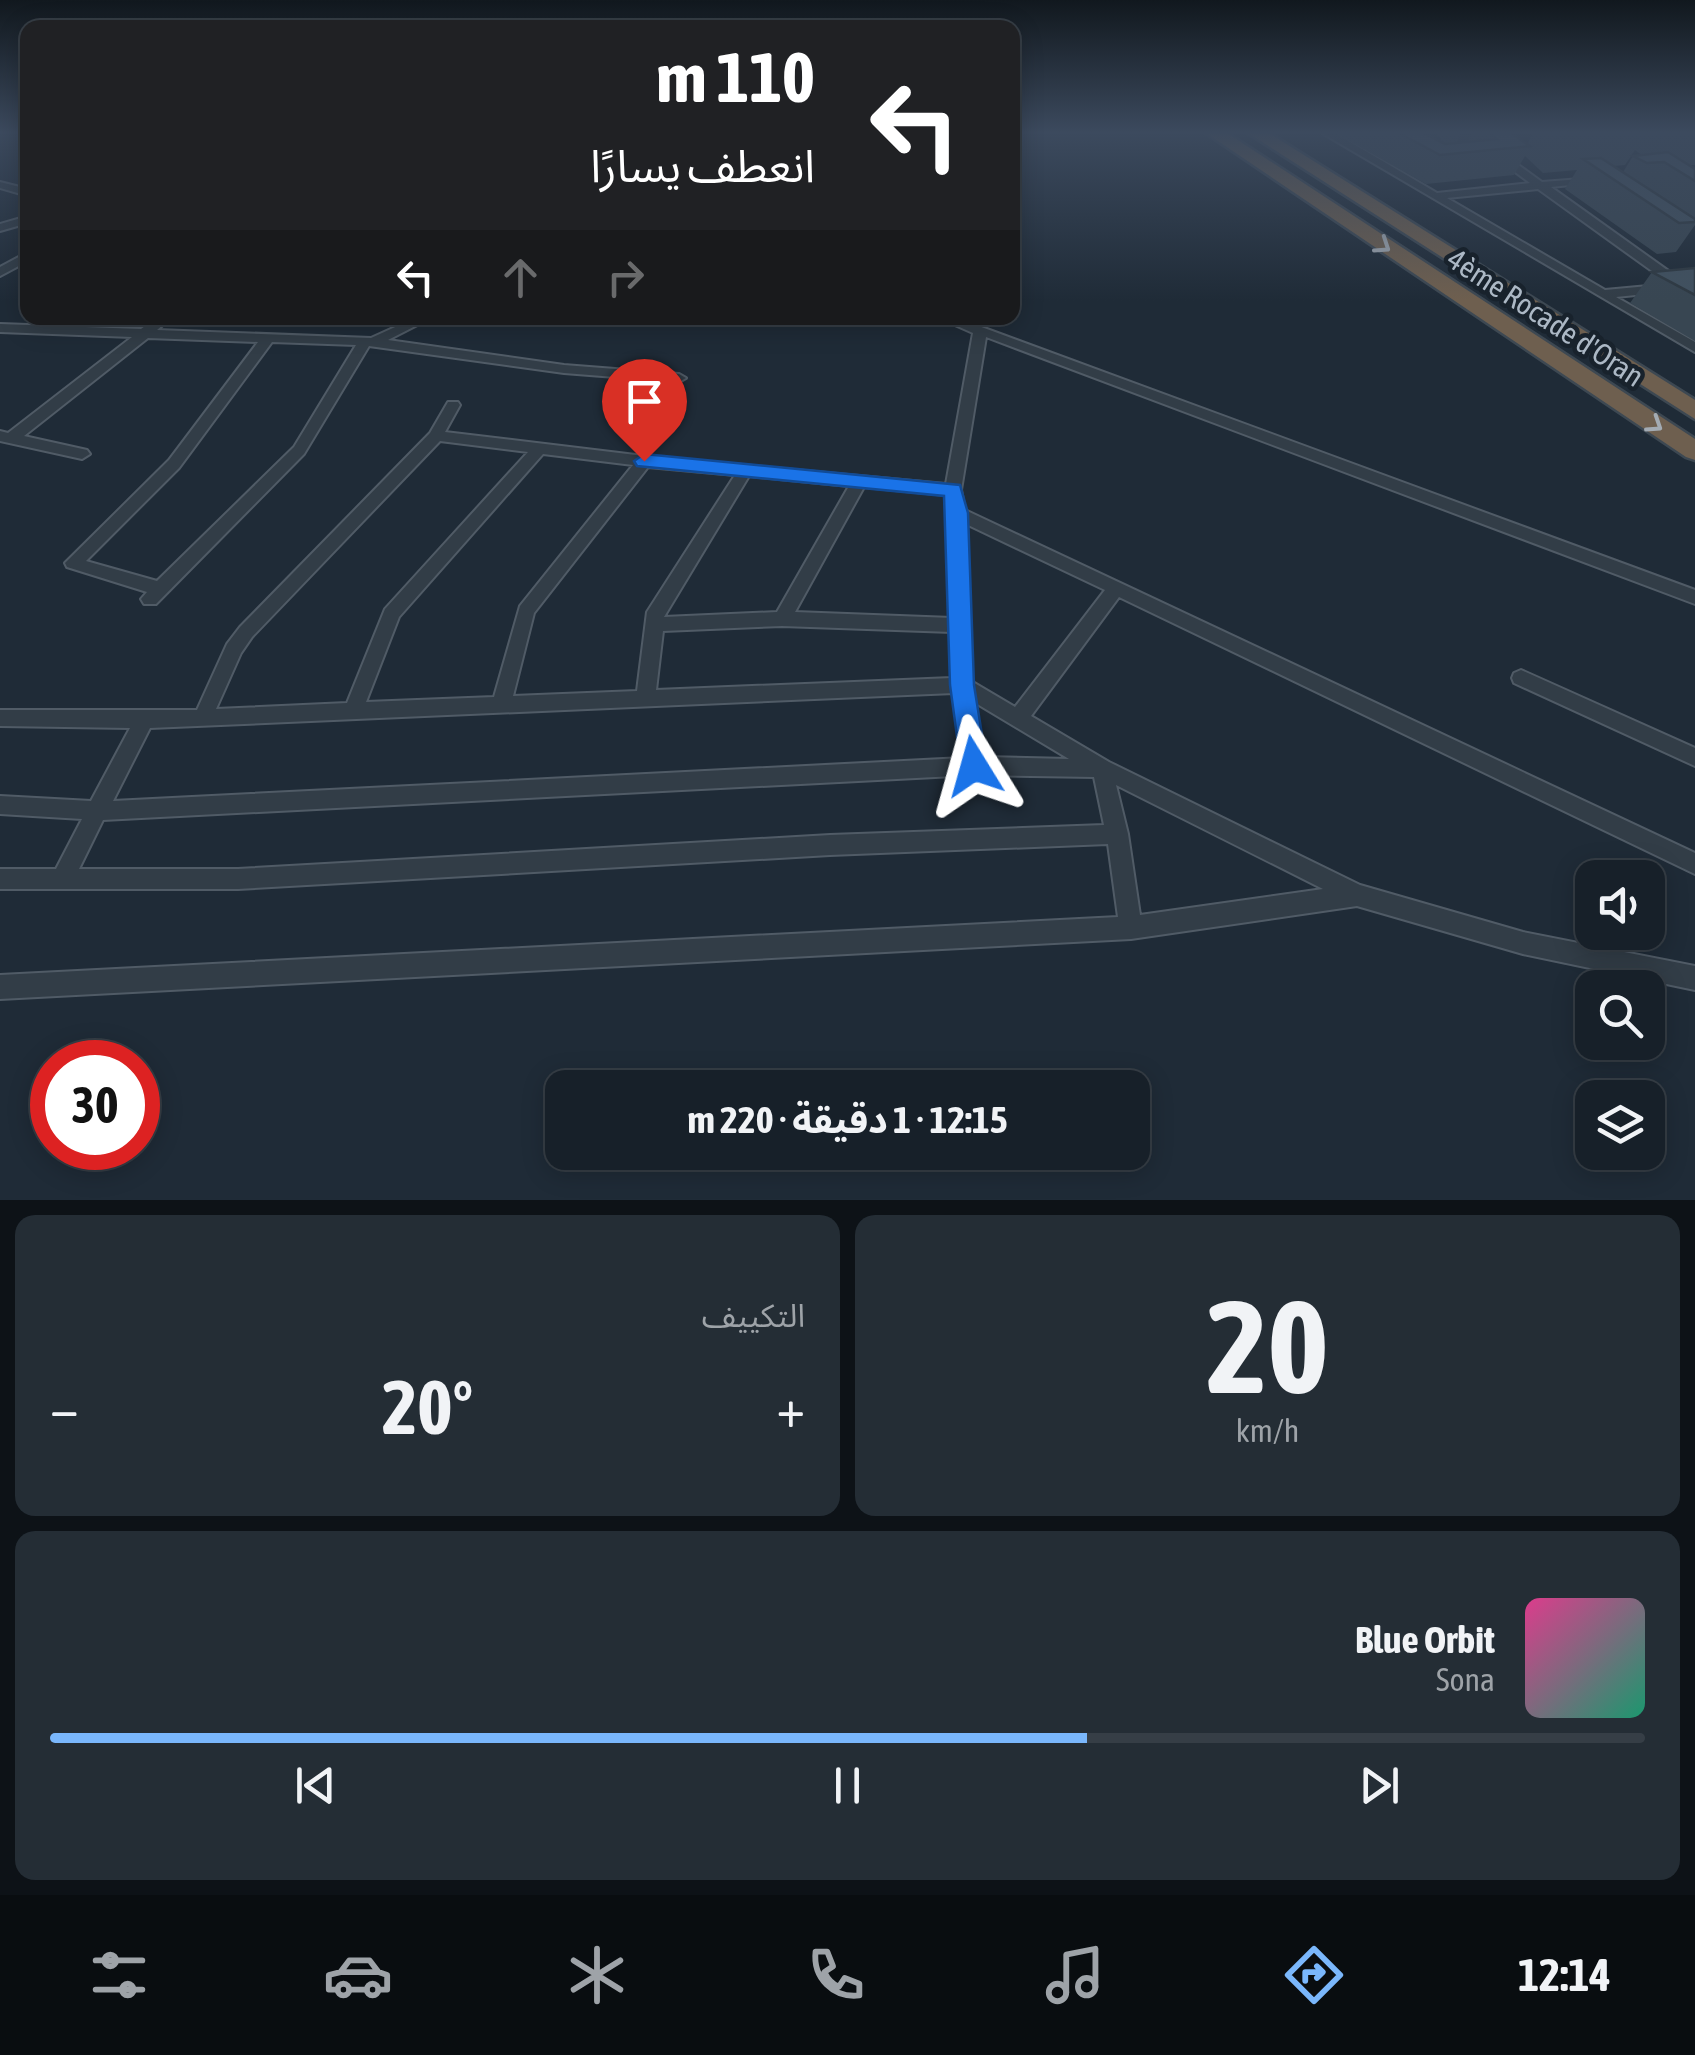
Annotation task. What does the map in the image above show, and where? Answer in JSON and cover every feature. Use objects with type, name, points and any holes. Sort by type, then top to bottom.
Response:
[{"type":"highway","name":"4ème Rocade d'Oran","points":[[1300,189],[1695,451]]},
{"type":"highway","name":"4ème Rocade d'Oran","points":[[1344,189],[1695,411]]},
{"type":"street","points":[[1424,189],[1695,348]]},
{"type":"street","points":[[1436,196],[1501,189]]},
{"type":"street","points":[[1544,189],[1688,286]]},
{"type":"street","points":[[1604,294],[1688,286]]},
{"type":"street","points":[[7,436],[156,325]]},
{"type":"street","points":[[268,338],[174,464],[73,563],[155,594],[299,450],[369,342],[408,325]]},
{"type":"street","points":[[966,325],[1695,597]]},
{"type":"street","points":[[0,328],[369,342],[564,370],[678,378]]},
{"type":"street","points":[[974,766],[962,685],[958,513],[953,490],[980,330]]},
{"type":"street","points":[[204,715],[233,649],[246,632],[436,436],[453,405]]},
{"type":"street","points":[[7,436],[82,454]]},
{"type":"street","points":[[436,436],[644,461],[953,490]]},
{"type":"street","points":[[354,709],[391,614],[539,448]]},
{"type":"street","points":[[502,703],[526,611],[644,461]]},
{"type":"street","points":[[646,698],[656,612],[746,469]]},
{"type":"street","points":[[782,619],[858,483]]},
{"type":"street","points":[[958,513],[1695,864]]},
{"type":"street","points":[[1018,718],[1116,587]]},
{"type":"street","points":[[653,624],[782,619],[961,625]]},
{"type":"street","points":[[1521,678],[1695,756]]},
{"type":"street","points":[[0,718],[144,720],[962,685],[1102,768],[1357,895],[1523,943],[1695,978]]},
{"type":"street","points":[[61,880],[144,720]]},
{"type":"street","points":[[0,804],[100,811],[974,766],[1102,768]]},
{"type":"street","points":[[1102,768],[1132,928]]},
{"type":"street","points":[[0,879],[238,879],[811,846],[1117,834]]},
{"type":"street","points":[[0,987],[1132,928],[1357,895]]},
{"type":"building","points":[[1628,189],[1649,189],[1695,219],[1679,223]]},
{"type":"building","points":[[1695,268],[1695,295],[1652,272]]},
{"type":"route","points":[[644,461],[953,490],[958,513],[962,685],[974,766]]}]
